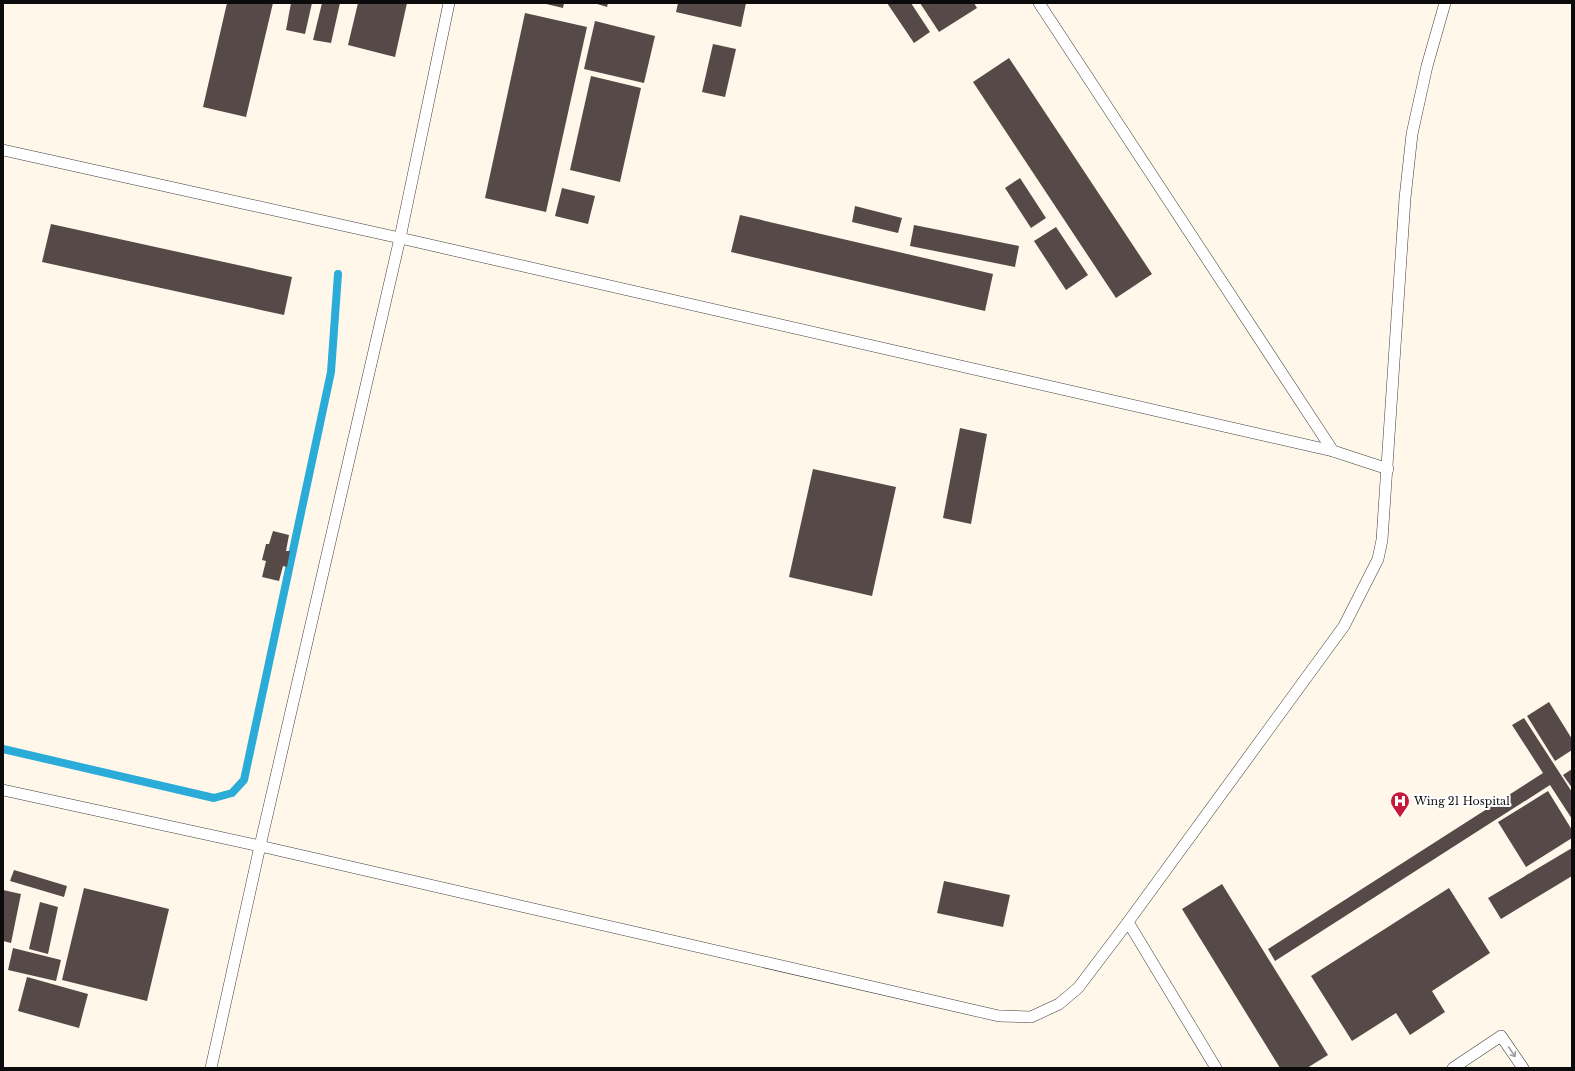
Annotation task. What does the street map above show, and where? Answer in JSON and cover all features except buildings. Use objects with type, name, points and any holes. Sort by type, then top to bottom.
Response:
[{"type":"lane","points":[[211,1068],[260,846],[400,238],[449,3]]},
{"type":"lane","points":[[1039,3],[1333,451]]},
{"type":"lane","points":[[3,790],[260,846],[999,1016],[1031,1017],[1059,1004],[1078,988],[1128,922],[1344,626],[1378,559],[1382,540],[1388,470],[1406,198],[1412,134],[1427,66],[1445,3]]},
{"type":"lane","points":[[3,150],[400,238],[1333,451],[1388,470]]},
{"type":"lane","points":[[1128,922],[1216,1068]]},
{"type":"lane","points":[[1453,1068],[1501,1036],[1522,1068]]},
{"type":"waterway","points":[[3,749],[214,798],[232,793],[244,780],[331,372],[338,274]]},
{"type":"place","name":"Wing 21 Hospital","points":[[1400,818]]}]
